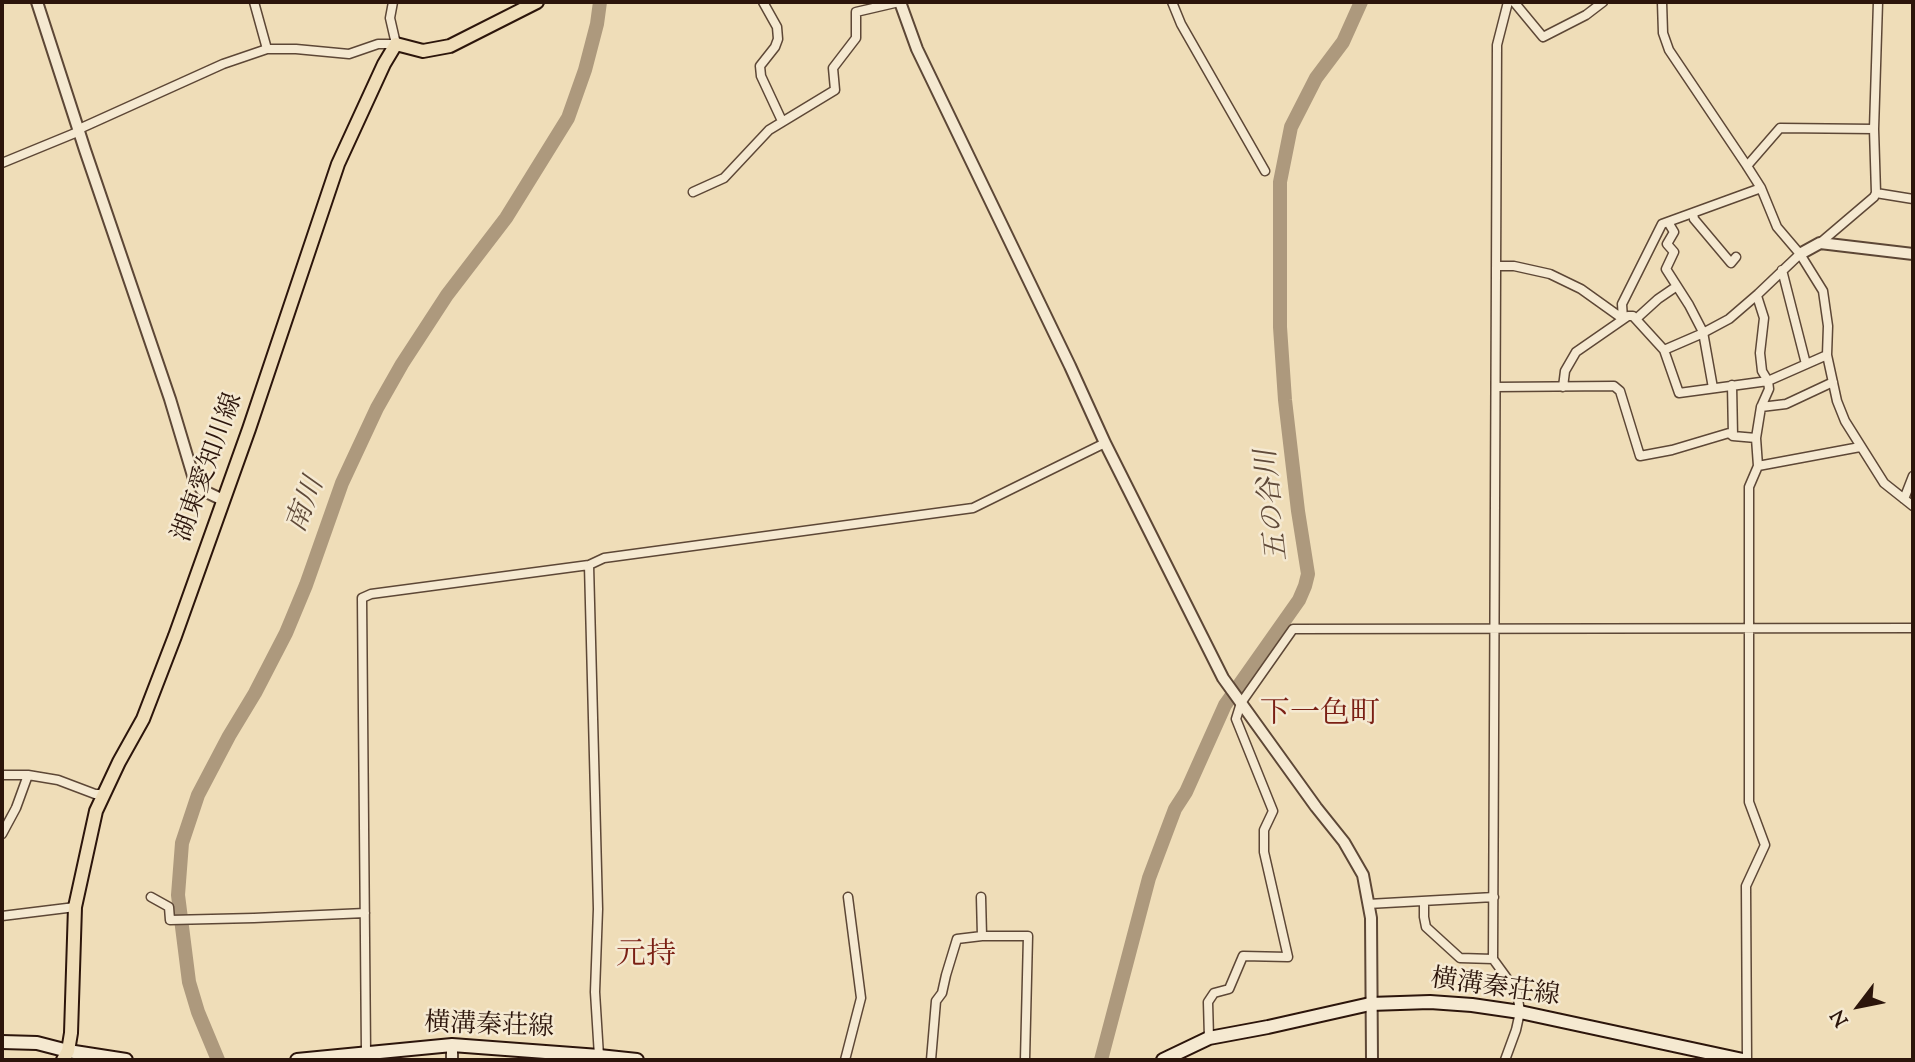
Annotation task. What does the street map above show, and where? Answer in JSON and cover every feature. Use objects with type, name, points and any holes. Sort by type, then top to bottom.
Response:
[{"type":"main road","points":[[396,44],[423,51],[450,46],[537,2]]},
{"type":"main road","name":"湖東愛知川線","points":[[65,1055],[71,1033],[75,907],[96,811],[144,719],[294,297],[338,164],[384,64],[396,44]]},
{"type":"main road","name":"横溝秦荘線","points":[[1163,1060],[1209,1038],[1370,1004],[1430,1002],[1472,1004],[1520,1012],[1745,1060]]},
{"type":"main road","points":[[2,1042],[37,1043],[65,1055],[126,1060]]},
{"type":"main road","name":"横溝秦荘線","points":[[297,1060],[452,1045],[637,1060]]},
{"type":"street","points":[[37,2],[170,399],[194,479],[202,490],[223,500]]},
{"type":"street","points":[[254,2],[267,49]]},
{"type":"street","points":[[2,163],[223,64],[267,49],[349,54],[378,44],[396,44],[390,18],[393,2]]},
{"type":"street","points":[[763,2],[777,27],[778,39],[761,66],[761,76],[782,121]]},
{"type":"street","points":[[693,192],[724,178],[769,130],[835,90],[832,68],[856,38],[856,12],[900,2],[917,49],[1065,353],[1105,443],[1223,678],[1316,807],[1345,842],[1363,875],[1371,918],[1372,1060]]},
{"type":"street","points":[[1172,2],[1181,24],[1265,171]]},
{"type":"street","points":[[1505,1060],[1520,1012],[1517,992],[1493,959],[1497,45],[1511,2],[1543,37],[1586,15],[1603,2]]},
{"type":"street","points":[[1662,2],[1663,33],[1669,50],[1748,166],[1761,188],[1777,227],[1800,254],[1823,291],[1828,326],[1827,355],[1837,401],[1845,421],[1884,482],[1913,506]]},
{"type":"street","points":[[1664,350],[1729,319],[1800,254],[1820,243],[1874,197],[1878,2]]},
{"type":"street","points":[[1748,166],[1780,128],[1874,130]]},
{"type":"street","points":[[1623,319],[1622,304],[1662,224],[1761,188]]},
{"type":"street","points":[[1876,193],[1913,199]]},
{"type":"street","points":[[1693,213],[1694,219],[1731,263],[1737,257]]},
{"type":"street","points":[[1668,222],[1674,232],[1667,244],[1674,252],[1666,269],[1703,332],[1713,388]]},
{"type":"street","points":[[1820,243],[1913,254]]},
{"type":"street","points":[[1496,266],[1514,266],[1550,274],[1581,289],[1623,319]]},
{"type":"street","points":[[1782,270],[1806,364]]},
{"type":"street","points":[[1636,319],[1677,286]]},
{"type":"street","points":[[1745,1060],[1746,886],[1765,845],[1749,802],[1749,487],[1758,466],[1756,438],[1761,407],[1769,389],[1762,371],[1760,353],[1764,318],[1757,296]]},
{"type":"street","points":[[1563,387],[1565,371],[1576,352],[1629,316],[1633,316],[1664,350],[1679,393],[1768,381],[1827,355]]},
{"type":"street","points":[[1761,407],[1786,404],[1833,382]]},
{"type":"street","points":[[1732,385],[1733,436]]},
{"type":"street","points":[[1496,387],[1614,386],[1620,391],[1640,456],[1672,450],[1728,433],[1756,438]]},
{"type":"street","points":[[366,1053],[362,598],[371,594],[589,565],[604,558],[973,508],[1105,443]]},
{"type":"street","points":[[1758,466],[1860,447]]},
{"type":"street","points":[[1904,499],[1913,475]]},
{"type":"street","points":[[589,565],[598,909],[595,992],[607,1058]]},
{"type":"street","points":[[1209,1038],[1208,1002],[1214,993],[1229,989],[1243,956],[1288,957],[1264,852],[1264,830],[1273,810],[1236,719],[1241,703],[1293,629],[1913,628]]},
{"type":"street","points":[[2,775],[28,775],[58,780],[95,794],[103,794]]},
{"type":"street","points":[[2,834],[16,808],[28,775]]},
{"type":"street","points":[[151,897],[169,907],[170,920],[365,913]]},
{"type":"street","points":[[845,1060],[861,998],[848,897]]},
{"type":"street","points":[[981,897],[982,936]]},
{"type":"street","points":[[1368,904],[1494,897]]},
{"type":"street","points":[[1424,902],[1426,927],[1460,958],[1493,959]]},
{"type":"street","points":[[2,916],[75,907]]},
{"type":"street","points":[[932,1060],[936,1002],[942,993],[957,939],[1028,936],[1025,1060]]},
{"type":"street","points":[[452,1045],[452,1060]]},
{"type":"waterway","name":"南川","points":[[218,1060],[189,982],[178,895],[182,843],[198,795],[286,633],[342,483],[377,408],[447,295],[506,218],[568,118],[585,70],[600,2]]},
{"type":"waterway","name":"五の谷川","points":[[1101,1060],[1149,878],[1175,809],[1186,792],[1225,705],[1299,600],[1308,574],[1285,400],[1280,327],[1280,182],[1291,127],[1316,78],[1343,42],[1361,2]]},
{"type":"district","name":"下一色町","points":[[1320,717]]},
{"type":"district","name":"元持","points":[[646,958]]}]
